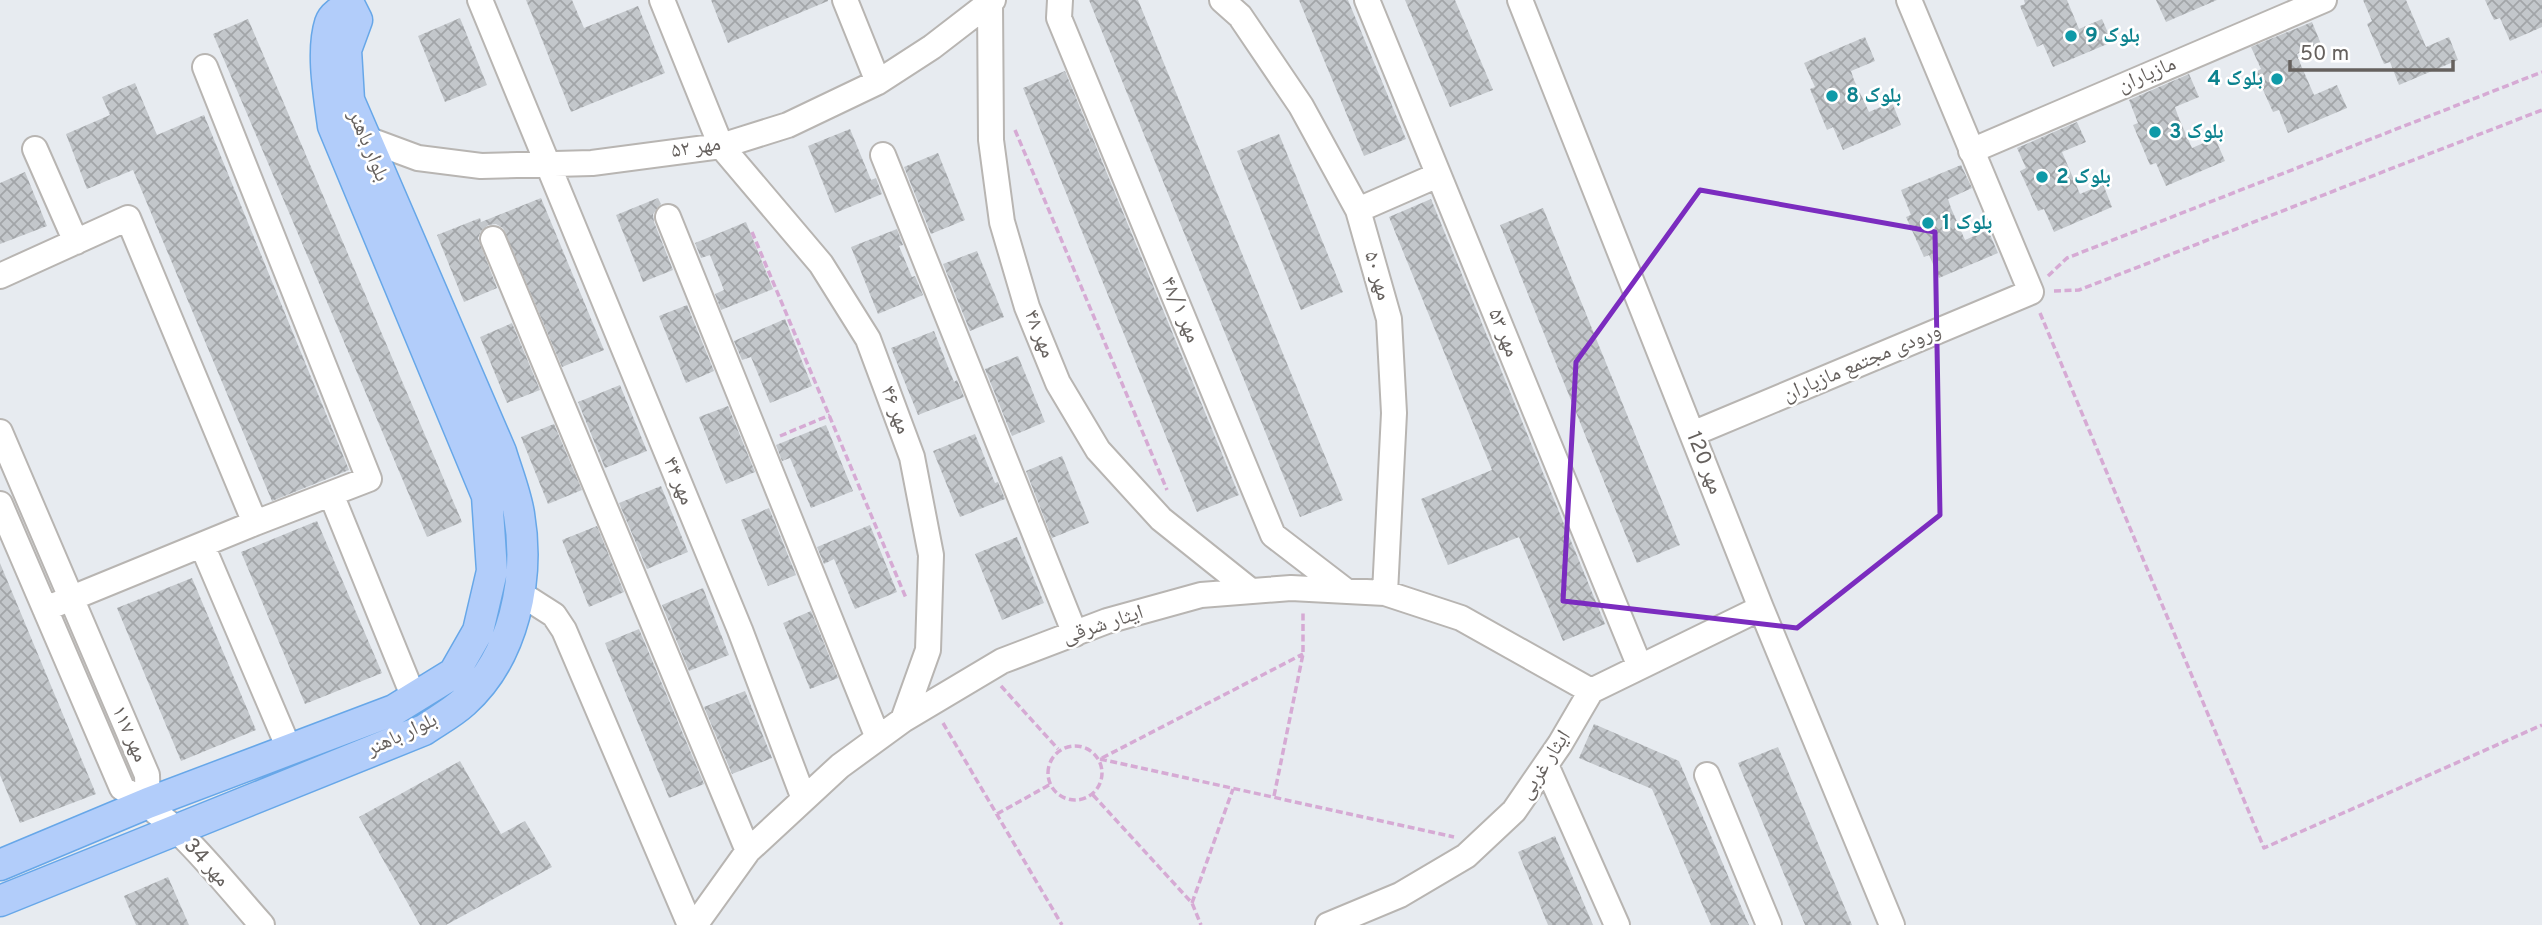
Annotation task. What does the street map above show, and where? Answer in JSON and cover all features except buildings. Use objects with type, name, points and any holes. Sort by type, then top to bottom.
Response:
[{"type":"main road","name":"بلوار باهنر","points":[[0,865],[148,803],[394,710],[454,673],[478,631],[492,571],[487,496],[332,126],[326,64],[330,21],[337,13],[354,3],[357,20],[346,50],[349,100],[501,452],[519,513],[523,564],[513,622],[495,664],[464,702],[424,730],[0,901]]},
{"type":"street","name":"مهر ۴۴","points":[[480,0],[740,630],[804,799]]},
{"type":"street","name":"مهر ۴۶","points":[[662,0],[721,146],[821,264],[868,339],[912,457],[931,555],[928,650],[903,720]]},
{"type":"street","points":[[845,0],[878,82]]},
{"type":"street","name":"مهر ۴۸/۱","points":[[1060,0],[1059,18],[1273,535],[1346,591]]},
{"type":"street","name":"مهر ۵۰","points":[[1222,0],[1240,16],[1301,106],[1358,210],[1389,319],[1394,413],[1385,593]]},
{"type":"street","name":"مهر ۵۳","points":[[1367,0],[1640,667]]},
{"type":"street","name":"مهر 120","points":[[1520,0],[1761,608],[1892,925]]},
{"type":"street","points":[[1909,0],[2031,292]]},
{"type":"street","name":"مازیاران","points":[[1971,150],[2324,0]]},
{"type":"street","name":"مهر ۵۲","points":[[364,138],[418,158],[481,166],[592,163],[721,146],[788,125],[878,82],[933,47],[992,1]]},
{"type":"street","name":"مهر ۴۸","points":[[992,1],[992,140],[1002,222],[1027,307],[1058,383],[1098,450],[1161,519],[1251,591]]},
{"type":"street","points":[[45,609],[369,479],[205,67]]},
{"type":"street","points":[[35,149],[76,242]]},
{"type":"street","points":[[883,155],[1075,634]]},
{"type":"street","points":[[1358,210],[1438,175]]},
{"type":"street","points":[[668,217],[878,738]]},
{"type":"street","points":[[0,276],[128,218],[255,523]]},
{"type":"street","points":[[493,239],[748,850]]},
{"type":"street","name":"ورودی مجتمع مازیاران","points":[[1692,434],[2031,292]]},
{"type":"street","name":"مهر ۱۱۷","points":[[0,432],[147,775],[148,803]]},
{"type":"street","points":[[331,494],[414,698]]},
{"type":"street","name":"مهر ۱۱۷","points":[[0,504],[122,788],[148,803]]},
{"type":"street","points":[[202,545],[290,751]]},
{"type":"street","name":"ایثار شرقی","points":[[692,925],[748,850],[839,766],[903,720],[1002,661],[1107,621],[1201,595],[1303,588],[1385,593],[1461,618],[1591,691]]},
{"type":"street","points":[[518,592],[554,615],[564,630],[692,925]]},
{"type":"street","points":[[1591,691],[1761,608]]},
{"type":"street","name":"ایثار غربی","points":[[1334,924],[1400,895],[1466,856],[1514,811],[1591,691]]},
{"type":"street","points":[[1546,765],[1617,925]]},
{"type":"street","points":[[1707,775],[1769,925]]},
{"type":"street","name":"مهر 34","points":[[148,803],[262,925]]},
{"type":"path","points":[[2031,292],[2067,258],[2542,72]]},
{"type":"path","points":[[2031,292],[2079,290],[2542,110]]},
{"type":"path","points":[[1012,123],[1167,490]]},
{"type":"path","points":[[752,232],[907,601]]},
{"type":"path","points":[[2031,292],[2264,848],[2542,725]]},
{"type":"path","points":[[760,445],[830,415]]},
{"type":"path","points":[[1274,796],[1303,654],[1303,588]]},
{"type":"path","points":[[1100,759],[1303,654]]},
{"type":"path","points":[[987,670],[1058,749]]},
{"type":"path","points":[[931,703],[1062,925]]},
{"type":"path","points":[[1100,759],[1103,778],[1093,795],[1069,801],[1049,785],[1047,765],[1058,749],[1081,745],[1100,759],[1479,843]]},
{"type":"path","points":[[997,814],[1049,785]]},
{"type":"path","points":[[1192,903],[1234,789]]},
{"type":"path","points":[[1093,795],[1192,903],[1201,925]]},
{"type":"highlighted area","points":[[1700,190],[1935,232],[1940,515],[1797,628],[1563,601],[1576,362]]},
{"type":"place","name":"بلوک 9","points":[[2071,36]]},
{"type":"place","name":"بلوک 4","points":[[2277,79]]},
{"type":"place","name":"بلوک 8","points":[[1832,96]]},
{"type":"place","name":"بلوک 3","points":[[2155,132]]},
{"type":"place","name":"بلوک 2","points":[[2042,177]]},
{"type":"place","name":"بلوک 1","points":[[1928,223]]}]
